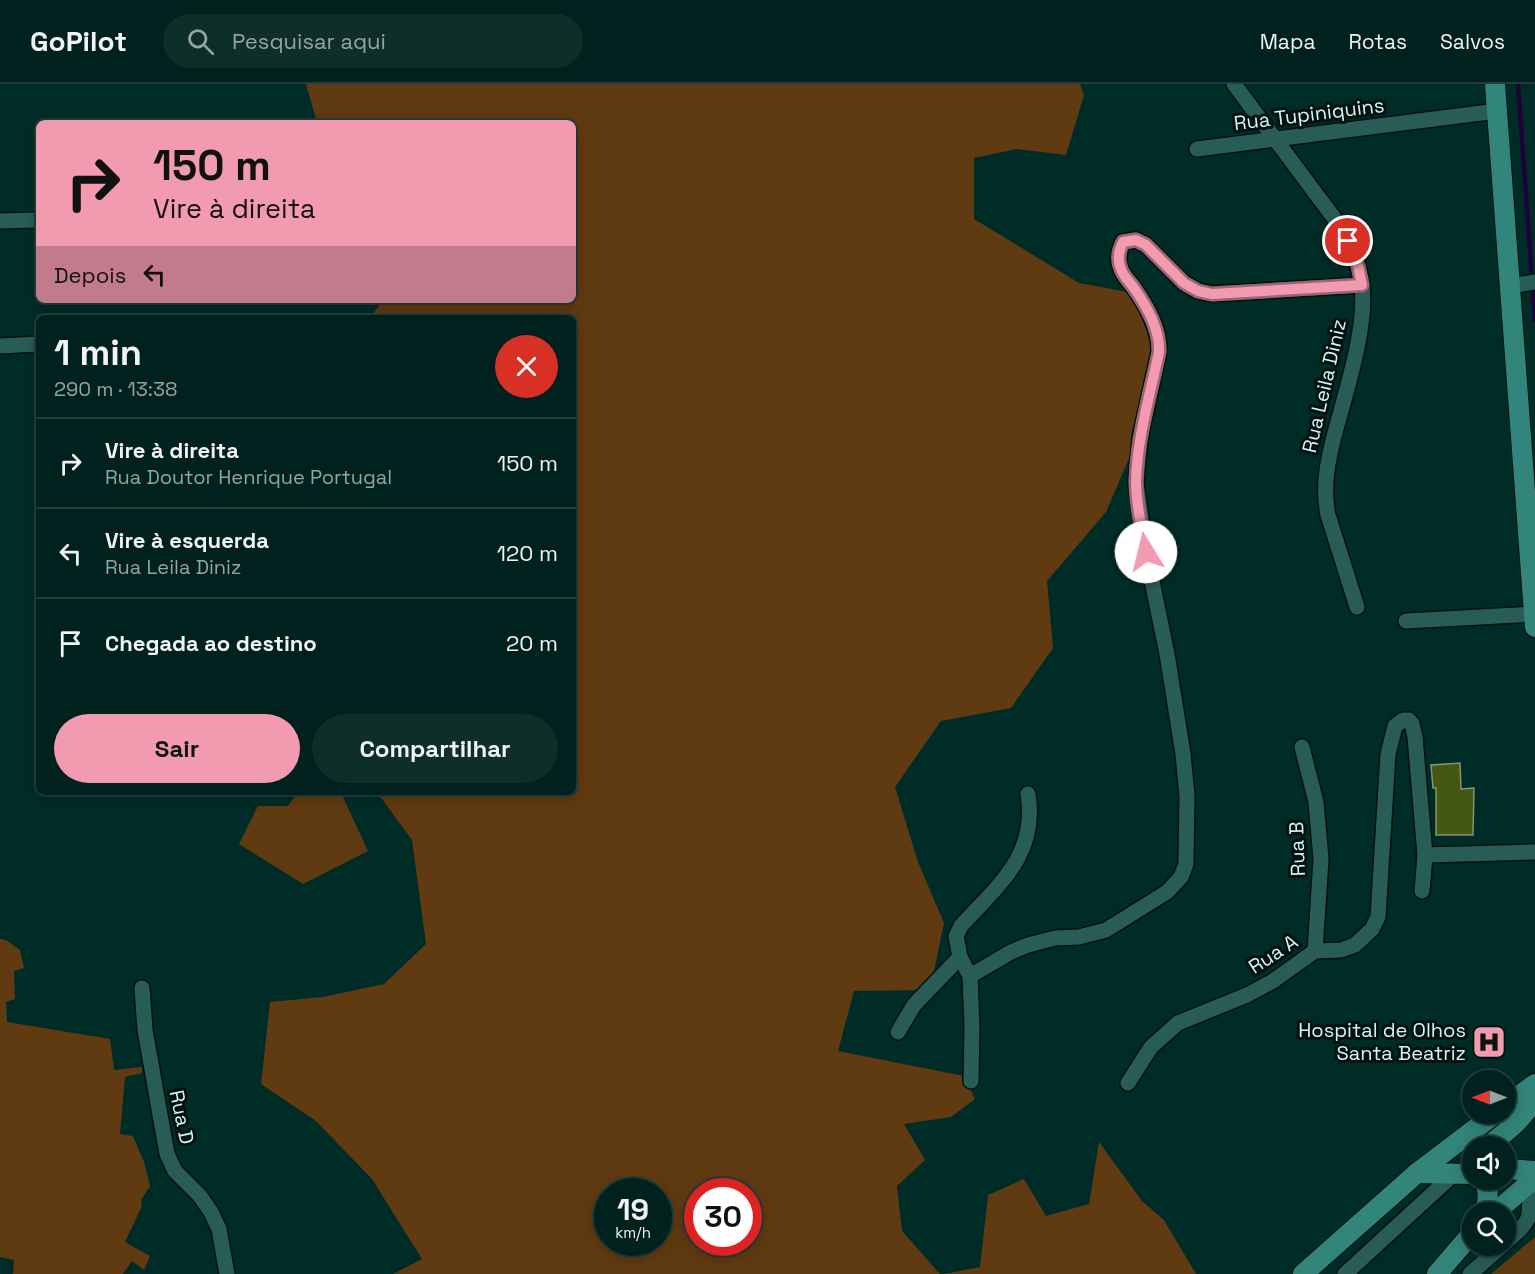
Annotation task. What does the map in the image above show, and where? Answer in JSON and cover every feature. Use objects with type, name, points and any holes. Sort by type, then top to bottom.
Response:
[{"type":"main road","points":[[1495,84],[1523,284],[1534,620]]},
{"type":"main road","points":[[1516,1098],[1535,1084]]},
{"type":"main road","points":[[1499,1136],[1526,1112],[1535,1095]]},
{"type":"main road","points":[[1303,1274],[1417,1173],[1482,1124]]},
{"type":"main road","points":[[1417,1173],[1462,1168]]},
{"type":"main road","points":[[1507,1202],[1533,1178],[1516,1172]]},
{"type":"main road","points":[[1437,1274],[1462,1244]]},
{"type":"street","name":"Rua Leila Diniz","points":[[1234,84],[1334,218],[1348,241],[1358,266],[1362,285],[1362,310],[1353,366],[1325,478],[1325,501],[1328,515],[1357,607]]},
{"type":"street","name":"Rua Tupiniquins","points":[[1197,148],[1497,111]]},
{"type":"street","points":[[0,221],[35,220]]},
{"type":"street","points":[[970,976],[1011,952],[1028,945],[1106,930],[1167,892],[1181,878],[1186,864],[1187,796],[1183,754],[1167,654],[1137,500],[1136,482],[1140,438],[1159,352],[1159,339],[1155,326],[1135,289],[1121,269],[1119,252],[1123,242],[1136,240],[1146,245],[1184,283],[1198,291],[1212,294],[1362,285]]},
{"type":"street","points":[[0,346],[36,344]]},
{"type":"street","points":[[1406,621],[1534,620]]},
{"type":"street","name":"Rua A","points":[[1128,1083],[1151,1047],[1178,1023],[1247,995],[1273,981],[1315,951],[1341,950],[1355,945],[1372,929],[1378,917],[1388,754],[1395,726],[1403,720],[1409,720],[1412,724],[1415,737],[1425,855]]},
{"type":"street","name":"Rua B","points":[[1302,747],[1316,801],[1321,859],[1315,951]]},
{"type":"street","points":[[971,1082],[970,976],[960,957],[957,936],[961,926],[1006,876],[1023,853],[1029,830],[1028,794]]},
{"type":"street","points":[[1422,891],[1425,855],[1535,852]]},
{"type":"street","points":[[898,1032],[914,1005],[960,957]]},
{"type":"street","name":"Rua D","points":[[142,988],[145,1030],[167,1154],[175,1171],[200,1196],[211,1212],[219,1229],[227,1274]]},
{"type":"street","points":[[1345,1274],[1462,1172]]},
{"type":"street","points":[[1516,1233],[1526,1224],[1532,1207],[1533,1178]]},
{"type":"street","points":[[1470,1274],[1490,1256]]},
{"type":"shaded area","points":[[306,84],[1080,84],[1084,95],[1066,155],[1017,149],[974,158],[974,219],[1079,283],[1133,293],[1151,344],[1137,440],[1106,512],[1047,581],[1053,648],[1011,708],[941,721],[895,787],[918,862],[944,923],[930,990],[854,991],[838,1051],[964,1076],[975,1099],[951,1117],[904,1124],[925,1160],[897,1186],[902,1231],[940,1274],[393,1274],[422,1259],[372,1179],[316,1121],[261,1084],[270,1002],[323,997],[384,984],[426,944],[412,840],[379,795],[576,795],[576,315],[372,315],[381,303],[576,303],[576,120],[316,120]]},
{"type":"shaded area","points":[[296,795],[342,795],[368,851],[303,884],[239,844],[258,806],[288,806]]},
{"type":"shaded area","points":[[0,939],[6,940],[20,950],[24,968],[14,971],[15,999],[6,1002],[7,1022],[110,1039],[114,1070],[142,1067],[142,1073],[125,1077],[120,1134],[133,1136],[144,1162],[150,1186],[141,1200],[142,1206],[125,1242],[150,1256],[144,1270],[132,1261],[123,1274],[13,1274],[14,1260],[0,1257]]},
{"type":"shaded area","points":[[1099,1142],[1142,1201],[1164,1220],[1196,1274],[944,1274],[980,1267],[988,1195],[1024,1179],[1046,1216],[1089,1204]]},
{"type":"shaded area","points":[[1535,1237],[1535,1274],[1491,1274],[1512,1256],[1516,1256],[1516,1253]]},
{"type":"building","points":[[1460,763],[1461,789],[1474,788],[1473,835],[1436,835],[1436,788],[1433,788],[1431,765]]},
{"type":"waterway","points":[[1518,84],[1535,320]]},
{"type":"place","name":"Hospital de Olhos Santa Beatriz","points":[[1489,1042]]},
{"type":"route","points":[[1146,552],[1136,482],[1140,438],[1159,352],[1159,339],[1155,326],[1135,289],[1121,269],[1119,252],[1123,242],[1136,240],[1146,245],[1184,283],[1198,291],[1212,294],[1362,285],[1358,266],[1348,241]]}]
